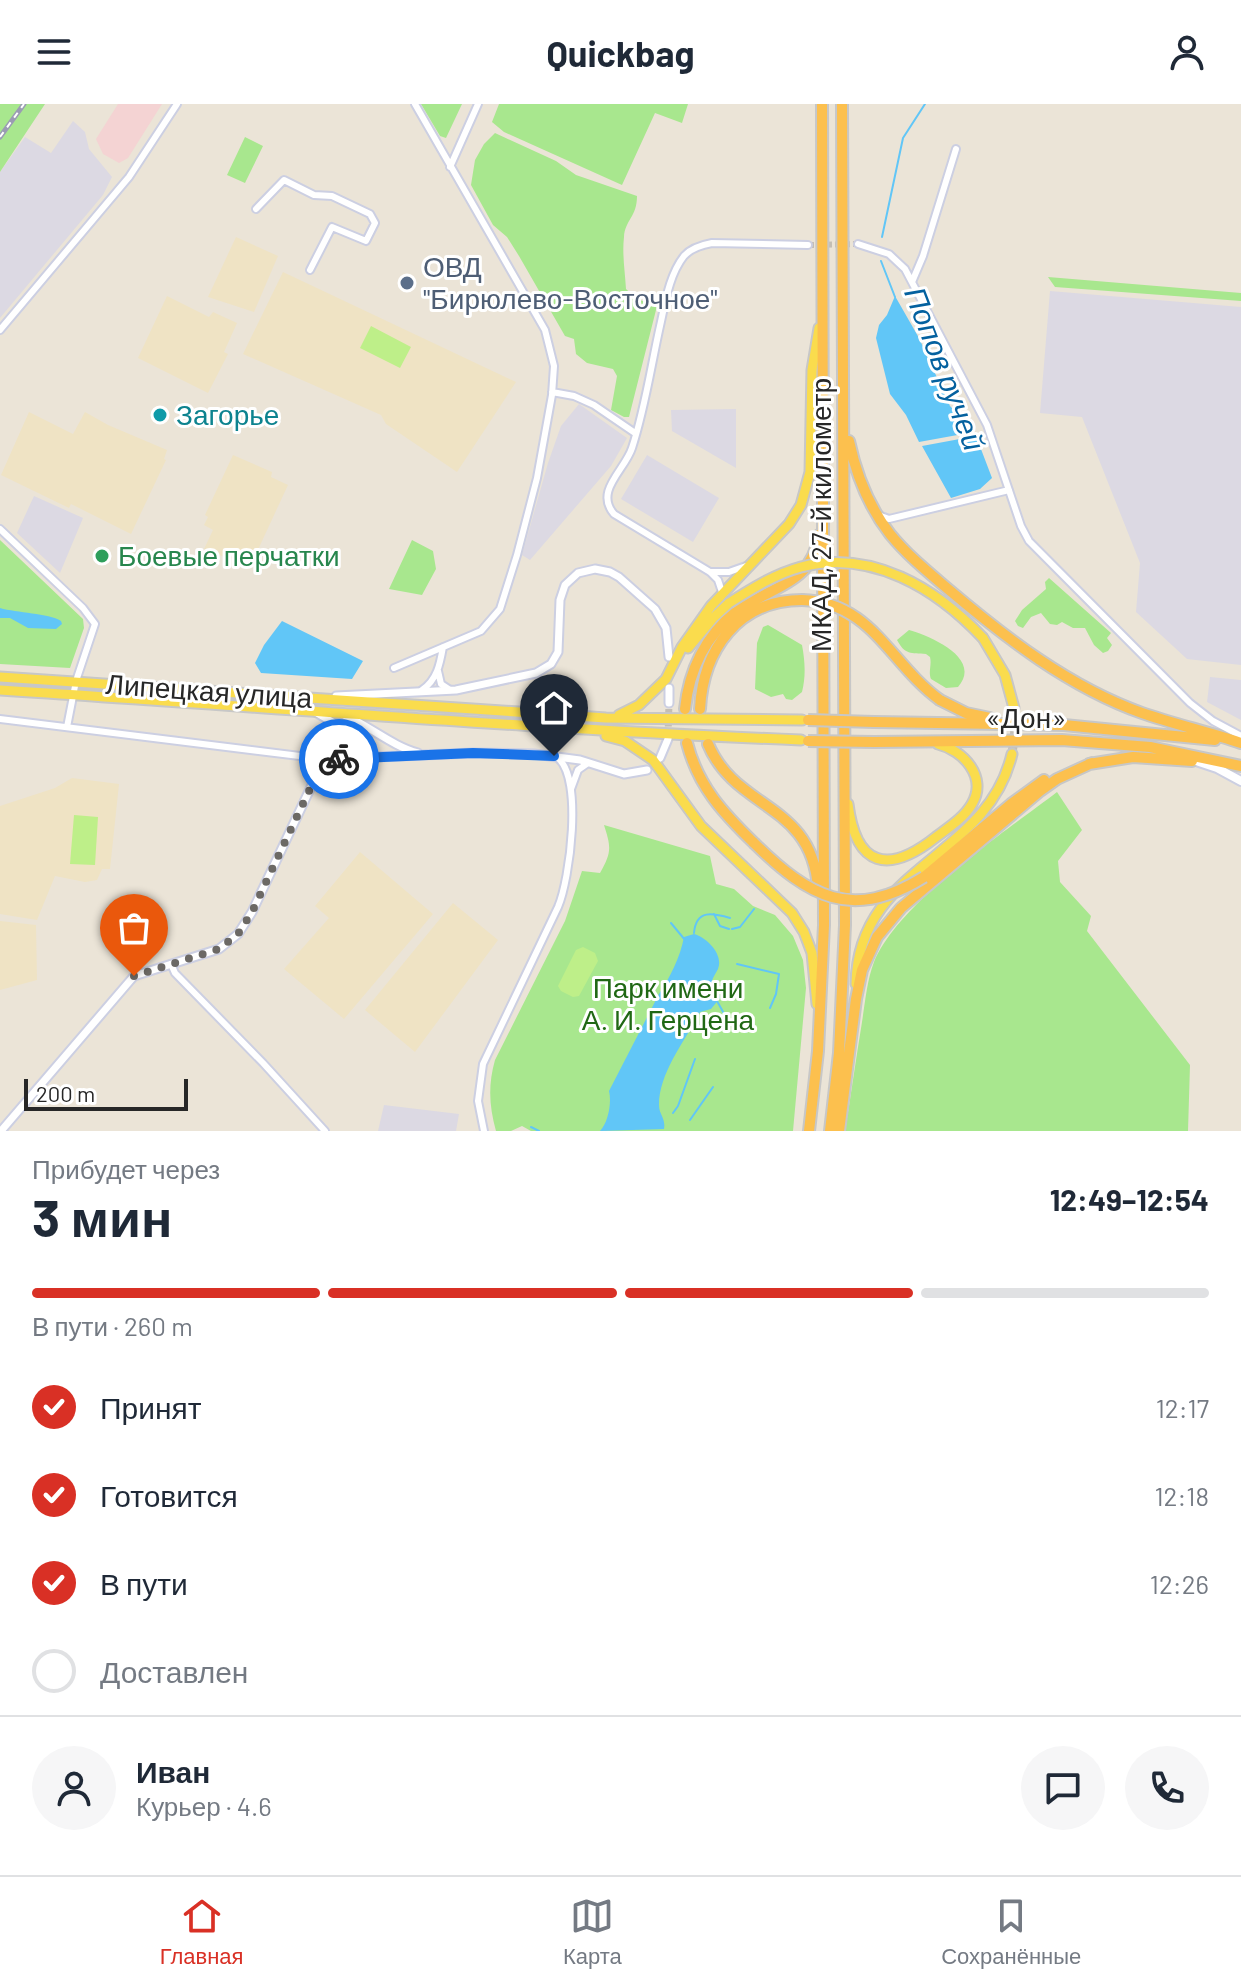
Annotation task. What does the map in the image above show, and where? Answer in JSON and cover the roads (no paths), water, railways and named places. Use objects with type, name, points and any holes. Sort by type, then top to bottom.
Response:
[{"type":"highway","name":"МКАД, 27-й километр","points":[[822,104],[823,954]]},
{"type":"highway","name":"МКАД, 27-й километр","points":[[830,1131],[839,1053],[845,925],[842,104]]},
{"type":"highway","points":[[844,407],[853,461],[876,513],[890,534],[919,565],[975,612],[1044,662],[1105,697],[1142,713],[1241,743]]},
{"type":"highway","points":[[685,709],[696,663],[721,625],[743,607],[796,578],[811,561],[817,544],[823,498]]},
{"type":"highway","points":[[700,709],[707,666],[729,632],[761,608],[802,600],[832,605],[860,619],[940,700],[966,713],[1019,723]]},
{"type":"highway","name":"«Дон»","points":[[805,720],[1019,723],[1148,732],[1241,743]]},
{"type":"highway","name":"«Дон»","points":[[805,740],[931,743],[1062,740],[1150,747],[1241,767]]},
{"type":"highway","points":[[687,743],[695,769],[711,797],[791,878],[818,892],[858,899],[883,897],[924,877],[1028,791],[1070,768],[1133,757],[1241,767]]},
{"type":"highway","points":[[708,744],[727,775],[742,789],[785,817],[806,845],[818,879],[823,954],[818,1051],[809,1131]]},
{"type":"highway","points":[[839,1131],[856,999],[868,954],[877,937],[901,908],[1040,791],[1057,779],[1092,763]]},
{"type":"main road","points":[[668,683],[691,633],[722,592],[789,524],[804,498],[810,472],[812,370],[822,308]]},
{"type":"main road","points":[[606,718],[627,713],[668,683],[696,637],[729,603],[801,567],[834,563],[886,570],[920,587],[967,622],[983,638],[1005,675],[1014,708]]},
{"type":"main road","name":"Липецкая улица","points":[[0,677],[606,718],[805,720]]},
{"type":"main road","name":"Липецкая улица","points":[[0,690],[587,731],[805,740]]},
{"type":"main road","points":[[587,731],[625,741],[653,760],[701,826],[799,923],[812,953],[818,1051]]},
{"type":"main road","points":[[846,789],[855,835],[864,850],[886,861],[906,857],[958,820],[976,796],[976,777],[968,762],[955,750],[931,743]]},
{"type":"main road","points":[[856,999],[859,951],[873,916],[899,885],[969,828],[986,810],[1001,787],[1012,754]]},
{"type":"main road","points":[[1196,761],[1241,781]]},
{"type":"street","points":[[0,330],[129,177],[177,104]]},
{"type":"street","points":[[394,668],[481,631],[502,604],[537,478],[552,392],[553,357],[545,330],[415,104]]},
{"type":"street","points":[[450,167],[478,104]]},
{"type":"street","points":[[912,282],[956,149]]},
{"type":"street","points":[[256,209],[284,180],[314,195],[332,196],[370,214],[375,223],[366,241],[332,227],[310,270]]},
{"type":"street","points":[[722,592],[718,580],[710,572],[617,516],[610,509],[610,484],[629,455],[665,304],[673,277],[684,256],[697,247],[712,243],[808,245]]},
{"type":"street","points":[[861,244],[889,254],[905,269],[987,425],[1021,526],[1041,556],[1190,703],[1213,721],[1241,736]]},
{"type":"street","points":[[552,392],[574,396],[594,405],[635,433]]},
{"type":"street","points":[[876,513],[889,519],[1009,490]]},
{"type":"street","points":[[0,529],[83,608],[95,624],[72,695],[67,727]]},
{"type":"street","points":[[710,572],[729,572],[746,566]]},
{"type":"street","points":[[310,698],[451,691],[536,673],[551,664],[558,652],[561,592],[571,578],[587,570],[610,572],[655,609],[666,628],[669,657]]},
{"type":"street","points":[[415,693],[429,685],[438,671],[443,647]]},
{"type":"street","points":[[438,671],[441,684],[451,691]]},
{"type":"street","points":[[668,683],[669,703]]},
{"type":"street","points":[[110,697],[104,690],[111,685]]},
{"type":"street","points":[[1,1131],[134,976],[219,949],[238,934],[252,912],[336,730],[330,719],[315,712]]},
{"type":"street","points":[[340,713],[366,724],[408,750],[436,755]]},
{"type":"street","points":[[0,719],[324,759],[436,755],[554,756],[591,762],[624,774],[647,770]]},
{"type":"street","points":[[660,758],[668,739]]},
{"type":"street","points":[[484,1131],[478,1101],[483,1064],[558,908],[566,884],[570,861],[570,792],[565,765],[554,756]]},
{"type":"street","points":[[570,792],[578,770],[591,762]]},
{"type":"street","points":[[171,964],[175,973],[325,1131]]},
{"type":"water","points":[[895,296],[919,338],[950,406],[974,432],[919,442],[906,415],[890,394],[876,338],[879,325]]},
{"type":"water","points":[[976,436],[992,478],[980,489],[951,498],[922,446]]},
{"type":"water","points":[[0,608],[48,616],[62,624],[56,629],[28,628],[10,618],[0,618]]},
{"type":"water","points":[[282,621],[363,661],[352,679],[261,673],[255,663]]},
{"type":"water","points":[[694,934],[708,942],[716,952],[719,963],[712,981],[720,998],[711,1009],[700,1012],[668,1068],[659,1105],[664,1129],[600,1131],[609,1112],[609,1091],[674,967],[684,937]]},
{"type":"waterway","name":"Попов ручей","points":[[882,237],[903,138],[925,104]]},
{"type":"waterway","name":"Попов ручей","points":[[881,261],[895,297]]},
{"type":"waterway","points":[[732,929],[740,927],[754,909]]},
{"type":"waterway","name":"Попов ручей","points":[[694,933],[695,925],[702,916],[712,914],[730,918]]},
{"type":"waterway","points":[[714,914],[720,926],[729,929]]},
{"type":"waterway","points":[[671,923],[685,940]]},
{"type":"waterway","points":[[737,964],[779,974],[770,1008]]},
{"type":"waterway","points":[[717,1001],[727,1019],[746,1032]]},
{"type":"waterway","points":[[673,1113],[695,1059]]},
{"type":"waterway","points":[[690,1120],[713,1087]]},
{"type":"waterway","points":[[531,1127],[539,1131]]},
{"type":"tunnel","points":[[808,245],[858,244]]},
{"type":"tunnel","points":[[668,737],[669,703]]},
{"type":"tunnel","points":[[1012,754],[1014,708]]},
{"type":"railway","points":[[0,137],[24,104]]},
{"type":"place","name":"ОВД \"Бирюлево-Восточное\"","points":[[407,283]]},
{"type":"place","name":"Загорье","points":[[160,415]]},
{"type":"place","name":"Боевые перчатки","points":[[102,556]]},
{"type":"park label","name":"Парк имени А. И. Герцена","points":[[668,1004]]}]
